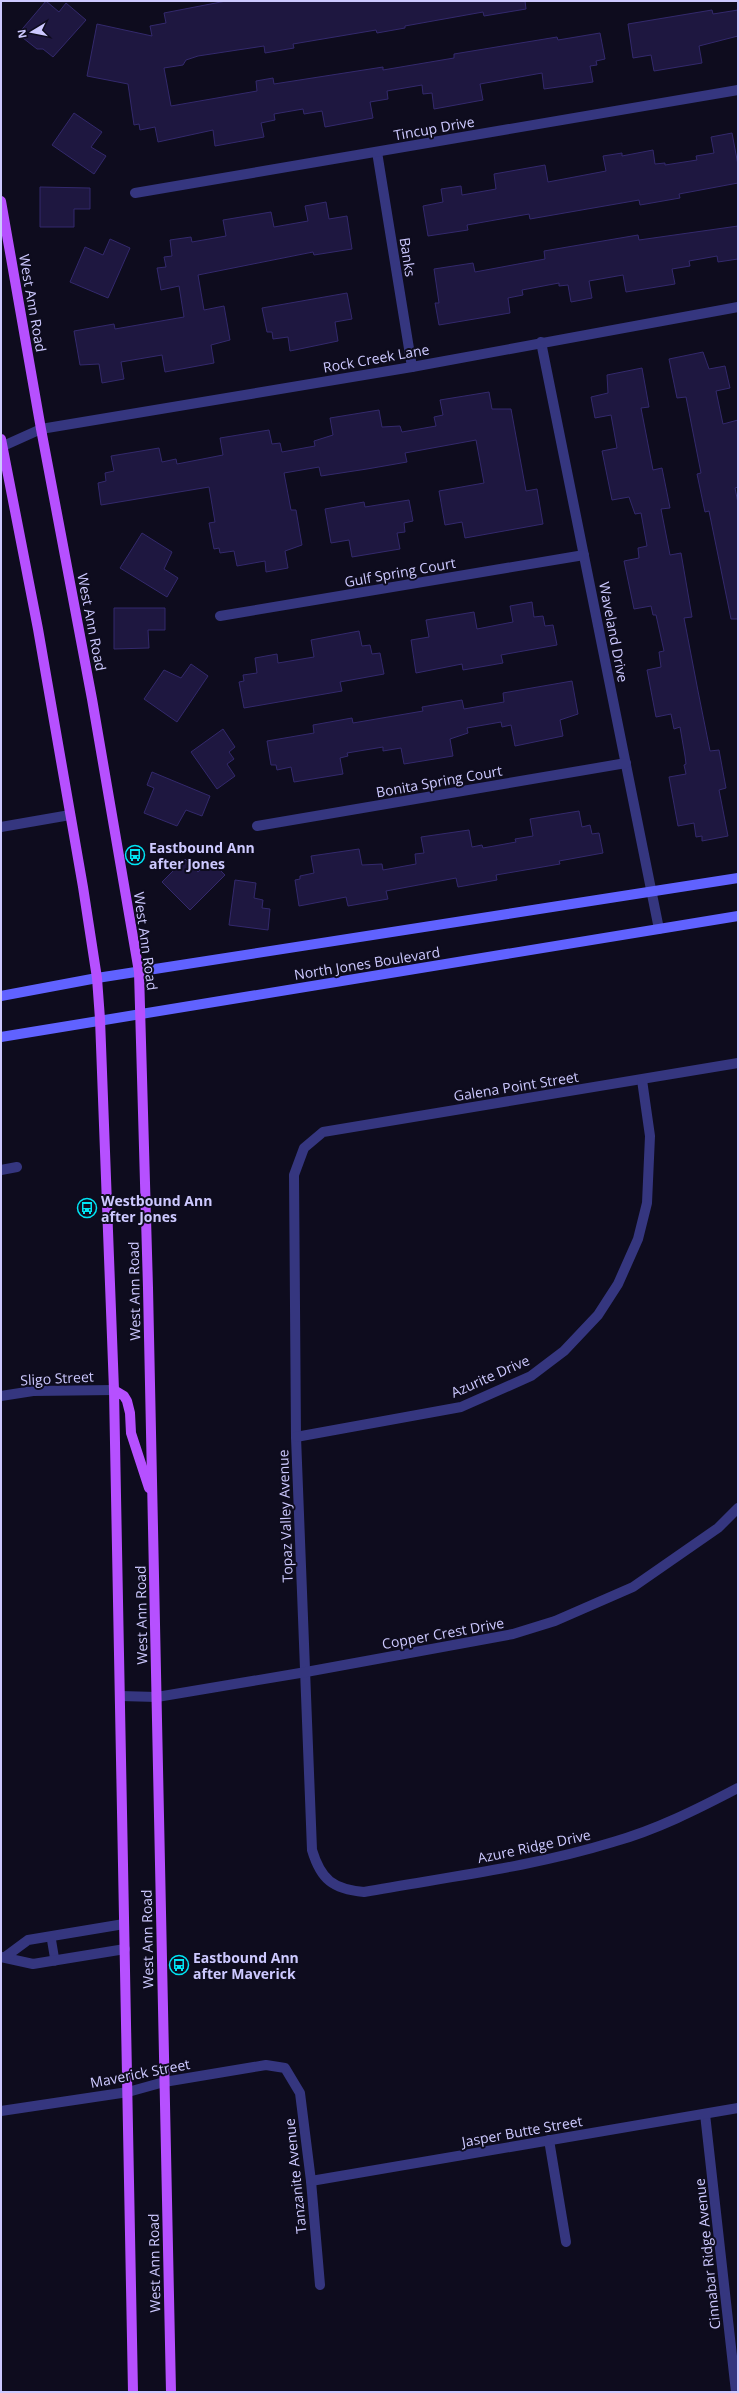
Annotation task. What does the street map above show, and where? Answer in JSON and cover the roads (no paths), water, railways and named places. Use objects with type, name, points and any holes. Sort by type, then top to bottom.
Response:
[{"type":"main road","name":"West Ann Road","points":[[1,201],[41,429],[92,699],[139,972],[157,1697],[170,2392]]},
{"type":"main road","name":"West Ann Road","points":[[2,444],[38,629],[70,815],[96,978],[100,1019],[114,1390],[133,2392]]},
{"type":"main road","name":"North Jones Boulevard","points":[[1,996],[96,978],[652,890],[738,878]]},
{"type":"main road","name":"North Jones Boulevard","points":[[1,1037],[100,1019],[141,1015],[738,916]]},
{"type":"main road","points":[[114,1390],[124,1396],[127,1401],[130,1413],[131,1433],[152,1497]]},
{"type":"street","name":"Tincup Drive","points":[[135,193],[738,90]]},
{"type":"street","name":"Banks","points":[[376,152],[412,367]]},
{"type":"street","name":"Rock Creek Lane","points":[[2,444],[21,440],[41,429],[412,367],[541,342],[738,307]]},
{"type":"street","name":"Waveland Drive","points":[[541,342],[659,929]]},
{"type":"street","name":"Gulf Spring Court","points":[[220,616],[584,555]]},
{"type":"street","name":"Bonita Spring Court","points":[[256,826],[626,763]]},
{"type":"street","points":[[1,827],[70,815]]},
{"type":"street","name":"Galena Point Street","points":[[304,1148],[323,1132],[738,1063]]},
{"type":"street","name":"Azurite Drive","points":[[296,1437],[461,1407],[531,1376],[564,1351],[598,1314],[618,1284],[638,1239],[647,1204],[650,1136],[642,1080]]},
{"type":"street","name":"Topaz Valley Avenue","points":[[304,1148],[294,1175],[296,1437],[312,1850],[317,1867],[328,1881]]},
{"type":"street","points":[[1,1170],[17,1167]]},
{"type":"street","name":"Sligo Street","points":[[1,1396],[33,1392],[114,1390]]},
{"type":"street","name":"Copper Crest Drive","points":[[120,1696],[157,1697],[306,1672],[513,1634],[555,1622],[633,1587],[718,1528],[738,1508]]},
{"type":"street","name":"Azure Ridge Drive","points":[[328,1881],[344,1890],[364,1892],[541,1861],[614,1842],[697,1810],[738,1788]]},
{"type":"street","points":[[3,1957],[28,1940],[124,1924]]},
{"type":"street","points":[[3,1957],[32,1964],[125,1950]]},
{"type":"street","name":"Maverick Street","points":[[1,2111],[128,2092],[164,2082],[266,2065],[285,2068]]},
{"type":"street","name":"Tanzanite Avenue","points":[[285,2068],[300,2093],[311,2181],[320,2285]]},
{"type":"street","name":"Jasper Butte Street","points":[[311,2181],[738,2108]]},
{"type":"street","name":"Cinnabar Ridge Avenue","points":[[705,2114],[736,2392]]},
{"type":"street","points":[[549,2140],[566,2242]]},
{"type":"lane","points":[[51,1937],[55,1961]]},
{"type":"place","name":"Eastbound Ann after Jones","points":[[135,855]]},
{"type":"place","name":"Westbound Ann after Jones","points":[[87,1208]]},
{"type":"place","name":"Eastbound Ann after Maverick","points":[[179,1965]]}]
